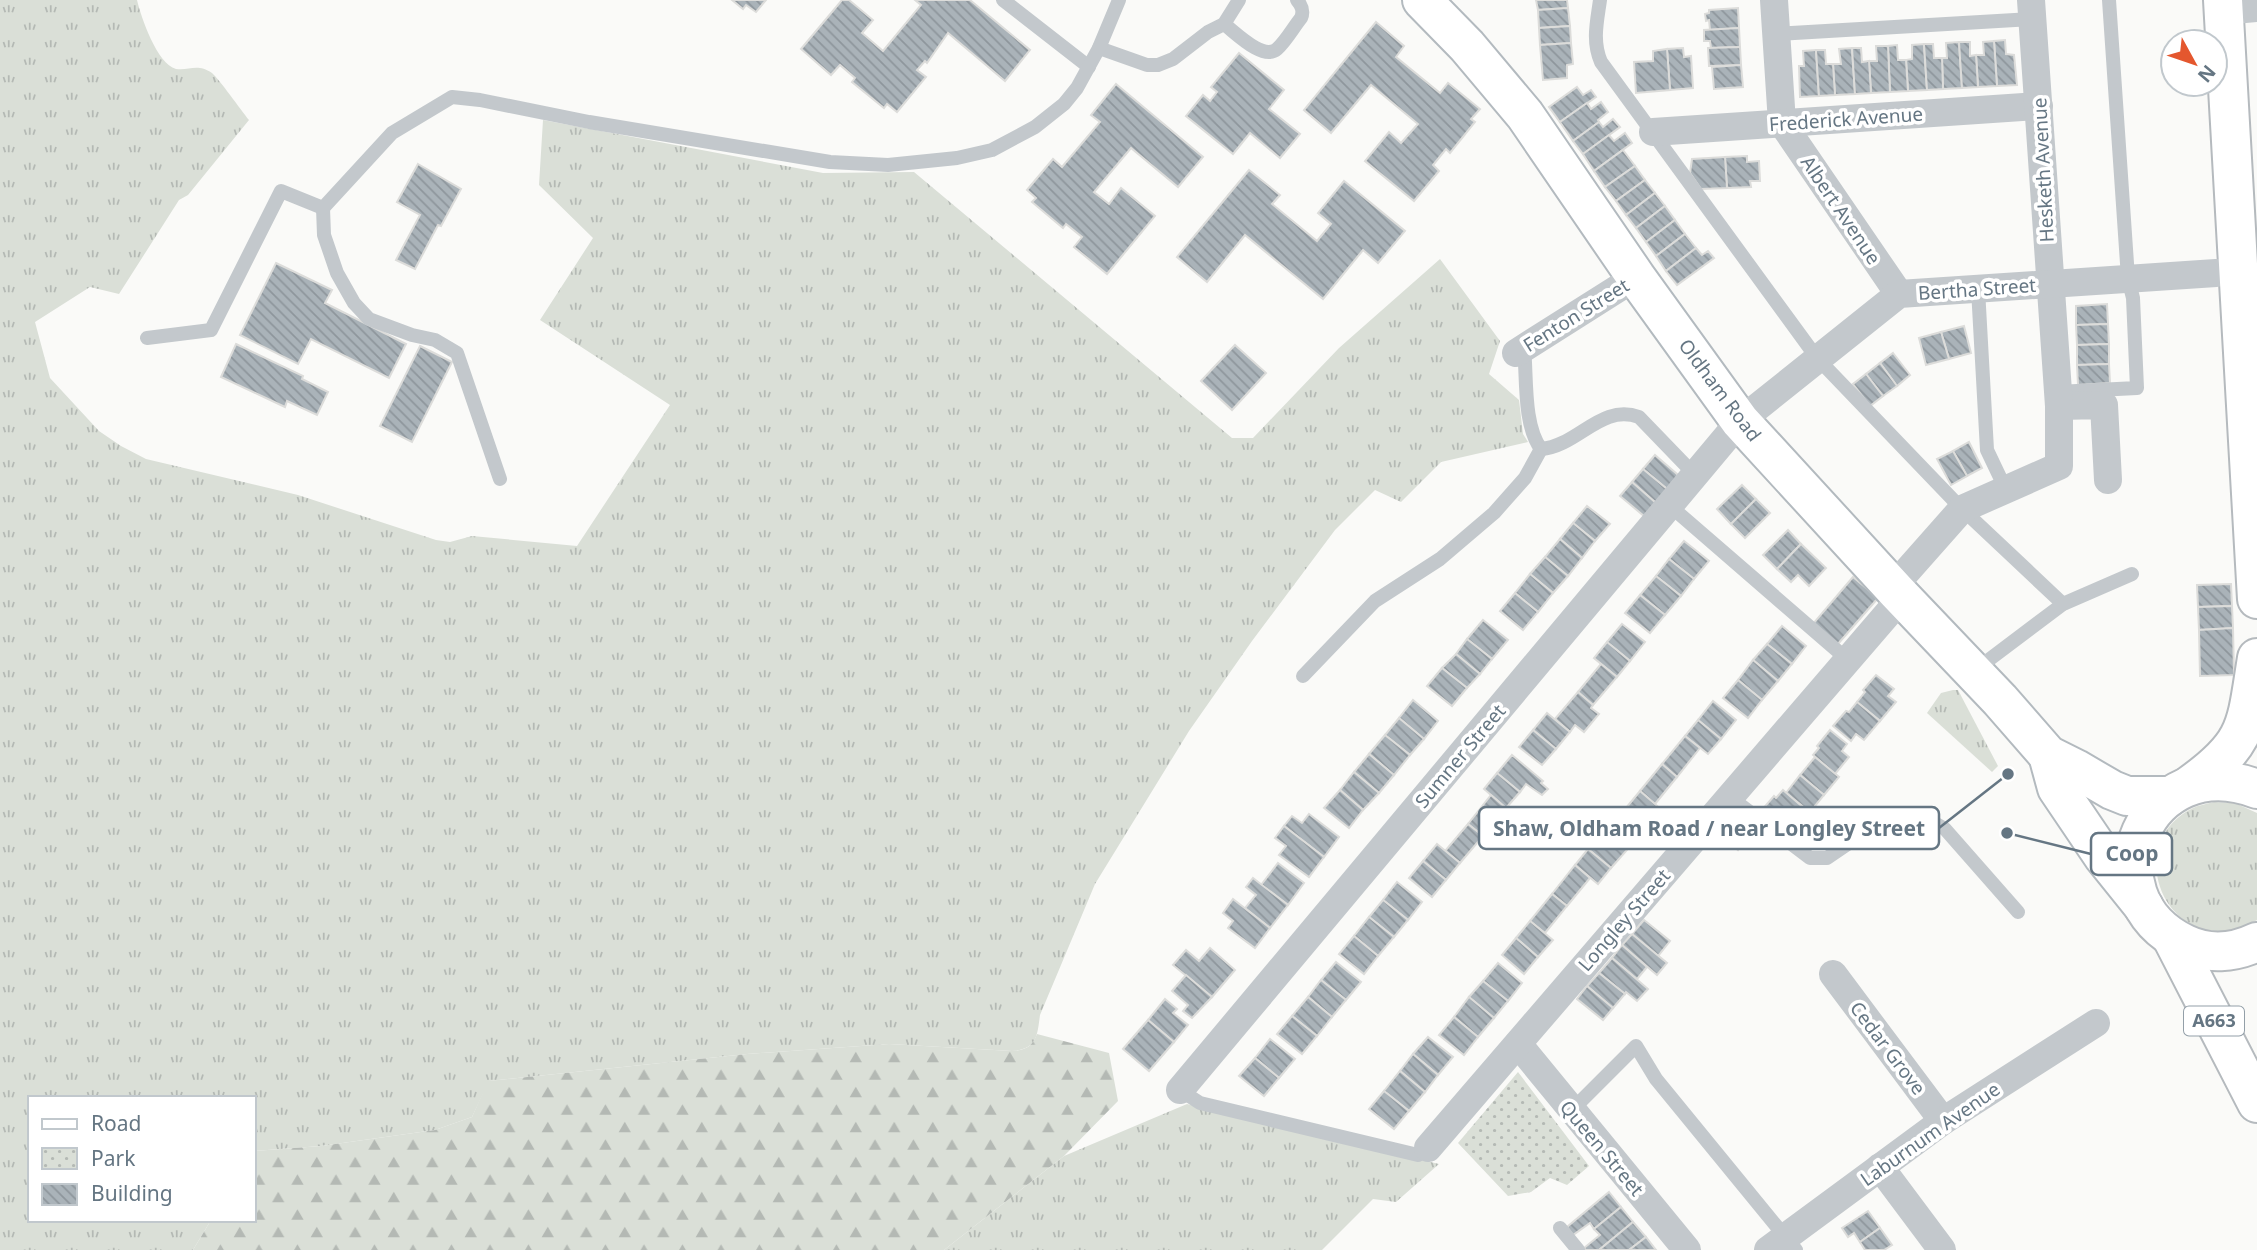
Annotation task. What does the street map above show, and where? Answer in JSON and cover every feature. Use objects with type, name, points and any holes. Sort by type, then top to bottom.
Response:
[{"type":"main road","name":"Oldham Road","points":[[1426,1],[1525,115],[1740,421],[2048,755],[2127,796],[2180,790],[2213,780],[2236,782],[2257,789]]},
{"type":"main road","points":[[2234,6],[2238,277],[2257,599]]},
{"type":"main road","name":"A663","points":[[2257,658],[2247,719],[2233,748],[2220,762],[2153,811],[2141,831],[2134,852],[2134,878],[2144,907],[2155,923],[2172,938],[2192,947],[2214,952],[2245,947],[2257,942]]},
{"type":"main road","name":"Oldham Road","points":[[2048,755],[2057,788],[2103,856],[2144,907]]},
{"type":"main road","name":"A663","points":[[2172,938],[2257,1103]]},
{"type":"street","points":[[1774,0],[1782,124]]},
{"type":"street","name":"Hesketh Avenue","points":[[2006,490],[2059,466],[2058,399],[2032,9]]},
{"type":"street","name":"Frederick Avenue","points":[[1653,132],[2039,106]]},
{"type":"street","name":"Albert Avenue","points":[[1782,124],[1899,295]]},
{"type":"street","name":"Fenton Street","points":[[1520,350],[1636,276]]},
{"type":"street","name":"Bertha Street","points":[[1740,421],[1899,295],[2128,278],[2238,277]]},
{"type":"street","points":[[2058,399],[2104,405],[2108,480]]},
{"type":"street","name":"Sumner Street","points":[[1180,1090],[1740,421]]},
{"type":"street","points":[[1962,509],[2006,490]]},
{"type":"street","name":"Longley Street","points":[[1428,1148],[1848,660],[1962,509]]},
{"type":"street","name":"Cedar Grove","points":[[1833,974],[1943,1121]]},
{"type":"street","name":"Laburnum Avenue","points":[[1783,1246],[1880,1167],[1943,1121],[2096,1023]]},
{"type":"street","name":"Queen Street","points":[[1518,1044],[1687,1250]]},
{"type":"street","points":[[1880,1167],[1942,1250]]},
{"type":"lane","points":[[1003,0],[1089,67]]},
{"type":"lane","points":[[500,479],[457,353],[435,340],[412,335],[369,319],[354,303],[337,273],[324,235],[323,208],[392,133],[452,97],[830,162],[888,165],[957,158],[992,150],[1051,117],[1077,88],[1099,48],[1119,0]]},
{"type":"lane","points":[[1099,48],[1147,65],[1158,65],[1173,59],[1208,32],[1224,24],[1239,0]]},
{"type":"lane","points":[[1224,24],[1262,53],[1271,53],[1301,18],[1302,6],[1297,0]]},
{"type":"lane","points":[[1601,0],[1595,39],[1601,62],[1817,358],[1962,509],[2063,604]]},
{"type":"lane","points":[[2058,399],[2137,388],[2133,298],[2128,278],[2109,0]]},
{"type":"lane","points":[[1776,34],[2032,9]]},
{"type":"lane","points":[[147,338],[211,330],[281,191],[323,208]]},
{"type":"lane","points":[[1978,289],[1987,450],[2006,490]]},
{"type":"lane","points":[[1520,350],[1530,424],[1535,442],[1541,449]]},
{"type":"lane","points":[[1541,449],[1560,446],[1583,430],[1619,412],[1630,413],[1639,416],[1695,475]]},
{"type":"lane","points":[[1303,676],[1375,601],[1440,559],[1494,513],[1525,478],[1541,449]]},
{"type":"lane","points":[[1670,505],[1848,660]]},
{"type":"lane","points":[[1973,672],[2063,604],[2132,574]]},
{"type":"lane","points":[[1730,797],[1810,858],[1827,858],[1874,826],[1905,816],[1924,817],[1945,829],[2018,912]]},
{"type":"lane","points":[[1571,1111],[1636,1046],[1656,1079],[1783,1246]]},
{"type":"lane","points":[[1180,1090],[1200,1103],[1418,1155],[1428,1148]]},
{"type":"lane","points":[[1560,1228],[1578,1250]]},
{"type":"green space","points":[[0,0],[137,0],[151,39],[162,58],[176,69],[197,68],[212,73],[249,120],[188,195],[179,200],[119,294],[90,287],[35,322],[50,378],[99,431],[146,459],[298,495],[436,540],[450,542],[472,536],[577,546],[670,405],[540,320],[593,238],[539,185],[543,120],[823,173],[914,172],[1232,438],[1253,438],[1339,348],[1440,259],[1500,341],[1489,374],[1519,400],[1523,434],[1528,442],[1441,462],[1401,502],[1375,490],[1335,530],[1189,731],[1095,884],[1040,1015],[1036,1036],[1031,1045],[1012,1051],[889,1044],[747,1054],[489,1081],[472,1117],[435,1130],[321,1146],[256,1151],[256,1096],[28,1096],[28,1222],[210,1222],[193,1250],[0,1250]]},
{"type":"green space","points":[[1958,690],[1998,766],[1992,772],[1927,713],[1941,693]]},
{"type":"green space","points":[[2214,802],[2235,803],[2257,813],[2257,920],[2237,929],[2211,931],[2189,923],[2172,908],[2161,888],[2156,866],[2160,844],[2172,824],[2193,808]]},
{"type":"green space","points":[[1037,1034],[1109,1053],[1118,1101],[1064,1156],[944,1250],[193,1250],[210,1222],[256,1222],[256,1151],[321,1146],[435,1130],[472,1117],[488,1081],[747,1054],[889,1044],[1012,1051],[1028,1047]]},
{"type":"green space","points":[[1518,1072],[1589,1166],[1567,1185],[1550,1178],[1531,1192],[1508,1196],[1458,1143]]},
{"type":"green space","points":[[1187,1104],[1439,1164],[1396,1202],[1373,1199],[1322,1250],[944,1250],[1064,1156]]},
{"type":"building","points":[[732,0],[766,0],[756,12],[746,5],[743,9]]},
{"type":"building","points":[[842,0],[849,0],[873,20],[862,33],[883,51],[921,5],[915,0],[970,0],[1030,50],[1005,81],[948,33],[927,63],[925,61],[917,70],[926,77],[897,112],[887,104],[884,108],[852,82],[855,78],[840,65],[831,75],[801,49]]},
{"type":"building","points":[[1536,0],[1567,0],[1568,8],[1538,10]]},
{"type":"building","points":[[1568,8],[1570,26],[1539,28],[1538,10]]},
{"type":"building","points":[[1738,8],[1739,28],[1710,30],[1705,14],[1709,13],[1709,10]]},
{"type":"building","points":[[1376,22],[1404,46],[1396,57],[1440,93],[1448,83],[1480,109],[1471,119],[1475,122],[1450,153],[1446,149],[1433,165],[1439,171],[1414,201],[1365,161],[1389,132],[1401,143],[1418,124],[1371,85],[1331,133],[1304,110]]},
{"type":"building","points":[[1570,26],[1571,43],[1540,45],[1539,28]]},
{"type":"building","points":[[1739,28],[1740,47],[1711,48],[1710,41],[1704,41],[1704,30]]},
{"type":"building","points":[[2005,40],[2006,54],[2014,55],[2017,85],[1997,86],[1994,41]]},
{"type":"building","points":[[1994,41],[1997,86],[1978,87],[1976,55],[1984,55],[1983,42]]},
{"type":"building","points":[[1959,42],[1962,88],[1943,89],[1942,58],[1947,58],[1946,43]]},
{"type":"building","points":[[1959,42],[1970,42],[1970,56],[1976,55],[1978,87],[1962,88]]},
{"type":"building","points":[[1571,43],[1573,64],[1567,65],[1567,78],[1543,80],[1540,45]]},
{"type":"building","points":[[1924,44],[1927,90],[1908,91],[1906,60],[1912,59],[1912,45]]},
{"type":"building","points":[[1924,44],[1933,44],[1934,58],[1942,58],[1943,89],[1927,90]]},
{"type":"building","points":[[1897,45],[1898,60],[1906,60],[1908,91],[1890,92],[1888,46]]},
{"type":"building","points":[[1876,46],[1888,46],[1890,92],[1871,93],[1869,61],[1877,61]]},
{"type":"building","points":[[1740,47],[1741,65],[1709,66],[1708,48]]},
{"type":"building","points":[[1683,48],[1684,57],[1691,56],[1693,88],[1670,90],[1667,49]]},
{"type":"building","points":[[1852,48],[1855,94],[1835,95],[1833,64],[1841,64],[1839,49]]},
{"type":"building","points":[[1852,48],[1861,48],[1862,62],[1869,61],[1871,93],[1855,94]]},
{"type":"building","points":[[1667,49],[1670,90],[1636,93],[1634,62],[1653,61],[1653,51]]},
{"type":"building","points":[[1816,50],[1819,96],[1800,97],[1799,66],[1804,66],[1803,51]]},
{"type":"building","points":[[1816,50],[1825,50],[1826,64],[1833,64],[1835,95],[1819,96]]},
{"type":"building","points":[[1239,53],[1284,90],[1269,109],[1300,134],[1280,158],[1250,133],[1233,154],[1186,116],[1203,95],[1210,101],[1217,92],[1211,87]]},
{"type":"building","points":[[1741,65],[1743,87],[1714,89],[1712,67]]},
{"type":"building","points":[[1116,84],[1203,157],[1178,187],[1131,148],[1094,192],[1109,204],[1121,188],[1155,216],[1107,274],[1074,247],[1082,237],[1066,224],[1063,228],[1032,202],[1036,198],[1027,190],[1053,159],[1062,167],[1100,122],[1091,115]]},
{"type":"building","points":[[1577,87],[1583,95],[1591,90],[1596,97],[1560,122],[1549,107]]},
{"type":"building","points":[[1601,102],[1608,112],[1573,141],[1560,122],[1587,103],[1591,109]]},
{"type":"building","points":[[1613,119],[1620,127],[1583,154],[1573,141],[1599,122],[1603,127]]},
{"type":"building","points":[[1625,133],[1632,143],[1594,171],[1583,154],[1609,135],[1614,141]]},
{"type":"building","points":[[1623,150],[1635,166],[1605,187],[1594,171]]},
{"type":"building","points":[[1747,156],[1747,162],[1759,161],[1760,181],[1750,181],[1751,187],[1727,188],[1725,157]]},
{"type":"building","points":[[1725,157],[1727,188],[1701,189],[1690,173],[1692,159]]},
{"type":"building","points":[[418,164],[461,189],[415,269],[396,260],[420,215],[397,202]]},
{"type":"building","points":[[1635,166],[1645,180],[1616,201],[1605,187]]},
{"type":"building","points":[[1249,170],[1280,195],[1272,204],[1317,241],[1331,224],[1318,213],[1344,181],[1405,231],[1378,263],[1363,250],[1323,299],[1245,235],[1207,282],[1177,257]]},
{"type":"building","points":[[1645,180],[1655,193],[1626,215],[1616,201]]},
{"type":"building","points":[[1655,193],[1665,206],[1636,228],[1626,215]]},
{"type":"building","points":[[1665,206],[1675,220],[1646,242],[1636,228]]},
{"type":"building","points":[[1675,220],[1685,234],[1656,256],[1646,242]]},
{"type":"building","points":[[1685,234],[1696,248],[1666,271],[1656,256]]},
{"type":"building","points":[[1696,248],[1702,255],[1708,251],[1714,258],[1677,285],[1666,271]]},
{"type":"building","points":[[276,263],[332,290],[325,303],[406,344],[389,378],[311,339],[298,364],[240,335]]},
{"type":"building","points":[[2107,304],[2108,324],[2076,325],[2076,306]]},
{"type":"building","points":[[2108,324],[2109,344],[2077,345],[2076,325]]},
{"type":"building","points":[[1964,326],[1971,353],[1949,359],[1941,332]]},
{"type":"building","points":[[1941,332],[1949,359],[1926,365],[1919,338]]},
{"type":"building","points":[[236,344],[303,376],[302,379],[328,392],[317,415],[287,401],[285,407],[221,377]]},
{"type":"building","points":[[2109,344],[2109,364],[2077,365],[2077,345]]},
{"type":"building","points":[[1235,345],[1266,373],[1232,410],[1201,381]]},
{"type":"building","points":[[420,346],[452,362],[412,442],[380,426]]},
{"type":"building","points":[[1893,353],[1910,375],[1897,386],[1880,363]]},
{"type":"building","points":[[1880,363],[1897,386],[1883,396],[1866,374]]},
{"type":"building","points":[[2109,364],[2110,383],[2078,385],[2077,365]]},
{"type":"building","points":[[1866,374],[1883,396],[1870,406],[1853,384]]},
{"type":"building","points":[[1969,442],[1982,468],[1967,476],[1953,451]]},
{"type":"building","points":[[1953,451],[1967,476],[1951,485],[1937,459]]},
{"type":"building","points":[[1655,455],[1678,475],[1667,489],[1643,469]]},
{"type":"building","points":[[1643,469],[1667,489],[1656,503],[1632,482]]},
{"type":"building","points":[[1632,482],[1656,503],[1644,516],[1620,496]]},
{"type":"building","points":[[1742,485],[1756,499],[1731,524],[1717,509]]},
{"type":"building","points":[[1756,499],[1770,513],[1745,538],[1731,524]]},
{"type":"building","points":[[1587,506],[1610,524],[1595,541],[1573,523]]},
{"type":"building","points":[[1573,523],[1595,541],[1582,558],[1560,539]]},
{"type":"building","points":[[1788,530],[1801,544],[1777,569],[1763,555]]},
{"type":"building","points":[[1560,539],[1582,558],[1568,576],[1545,557]]},
{"type":"building","points":[[1684,541],[1709,561],[1694,579],[1669,559]]},
{"type":"building","points":[[1801,544],[1826,568],[1809,586],[1798,575],[1791,582],[1777,569]]},
{"type":"building","points":[[1545,557],[1568,576],[1553,593],[1530,574]]},
{"type":"building","points":[[1669,559],[1694,579],[1681,596],[1656,576]]},
{"type":"building","points":[[1530,574],[1553,593],[1538,612],[1515,593]]},
{"type":"building","points":[[1656,576],[1681,596],[1665,615],[1640,595]]},
{"type":"building","points":[[1853,577],[1878,598],[1837,645],[1812,625]]},
{"type":"building","points":[[2231,584],[2232,606],[2198,607],[2197,585]]},
{"type":"building","points":[[1515,593],[1538,612],[1523,630],[1500,611]]},
{"type":"building","points":[[1640,595],[1665,615],[1650,633],[1625,613]]},
{"type":"building","points":[[2232,606],[2233,628],[2199,630],[2198,607]]},
{"type":"building","points":[[1483,620],[1508,640],[1492,659],[1467,639]]},
{"type":"building","points":[[1622,624],[1645,642],[1630,661],[1607,642]]},
{"type":"building","points":[[1782,626],[1806,646],[1792,664],[1767,644]]},
{"type":"building","points":[[2233,628],[2234,675],[2200,676],[2199,630]]},
{"type":"building","points":[[1467,639],[1492,659],[1480,674],[1456,654]]},
{"type":"building","points":[[1607,642],[1630,661],[1617,677],[1594,658]]},
{"type":"building","points":[[1767,644],[1792,664],[1778,681],[1753,660]]},
{"type":"building","points":[[1456,654],[1480,674],[1467,688],[1442,668]]},
{"type":"building","points":[[1753,660],[1778,681],[1762,700],[1738,680]]},
{"type":"building","points":[[1601,664],[1617,677],[1593,705],[1578,692]]},
{"type":"building","points":[[1442,668],[1467,688],[1452,706],[1427,686]]},
{"type":"building","points":[[1876,675],[1894,689],[1888,696],[1896,702],[1880,721],[1857,702]]},
{"type":"building","points":[[1738,680],[1762,700],[1748,718],[1723,698]]},
{"type":"building","points":[[1578,692],[1599,714],[1584,732],[1575,725],[1570,732],[1555,719]]},
{"type":"building","points":[[1413,700],[1438,721],[1424,739],[1399,718]]},
{"type":"building","points":[[1713,701],[1736,720],[1721,739],[1698,720]]},
{"type":"building","points":[[1857,702],[1880,721],[1864,740],[1856,734],[1851,741],[1833,726]]},
{"type":"building","points":[[1547,713],[1570,732],[1556,749],[1533,730]]},
{"type":"building","points":[[1399,718],[1424,739],[1410,755],[1385,735]]},
{"type":"building","points":[[1698,720],[1721,739],[1708,754],[1685,736]]},
{"type":"building","points":[[1533,730],[1556,749],[1542,765],[1519,747]]},
{"type":"building","points":[[1830,730],[1847,744],[1842,751],[1849,757],[1835,774],[1813,755]]},
{"type":"building","points":[[1385,735],[1410,755],[1394,775],[1369,754]]},
{"type":"building","points":[[1685,736],[1700,748],[1677,777],[1662,764]]},
{"type":"building","points":[[1369,754],[1394,775],[1379,793],[1354,772]]},
{"type":"building","points":[[1512,755],[1543,781],[1541,783],[1548,789],[1542,795],[1526,784],[1520,792],[1497,773]]},
{"type":"building","points":[[1815,757],[1839,777],[1824,795],[1800,775]]},
{"type":"building","points":[[1662,764],[1677,777],[1655,804],[1640,791]]},
{"type":"building","points":[[1354,772],[1379,793],[1363,810],[1340,790]]},
{"type":"building","points":[[1497,773],[1520,792],[1506,808],[1484,789]]},
{"type":"building","points":[[1800,775],[1824,795],[1810,812],[1786,793]]},
{"type":"building","points":[[1340,790],[1363,810],[1349,828],[1324,808]]},
{"type":"building","points":[[1783,790],[1805,809],[1791,826],[1783,819],[1778,826],[1760,812]]},
{"type":"building","points":[[1640,791],[1663,811],[1649,828],[1626,808]]},
{"type":"building","points":[[1491,795],[1506,808],[1483,836],[1468,824]]},
{"type":"building","points":[[1309,814],[1339,837],[1324,857],[1284,826],[1292,816],[1302,823]]},
{"type":"building","points":[[1738,821],[1752,833],[1738,850],[1723,838]]},
{"type":"building","points":[[1468,824],[1483,836],[1460,863],[1445,851]]},
{"type":"building","points":[[1284,826],[1324,857],[1309,877],[1279,855],[1286,846],[1275,838]]},
{"type":"building","points":[[1603,831],[1627,850],[1611,868],[1588,849]]},
{"type":"building","points":[[1437,844],[1460,863],[1446,880],[1423,861]]},
{"type":"building","points":[[1588,849],[1611,868],[1598,884],[1575,865]]},
{"type":"building","points":[[1423,861],[1446,880],[1432,897],[1409,878]]},
{"type":"building","points":[[1278,863],[1304,883],[1288,905],[1261,885]]},
{"type":"building","points":[[1575,865],[1590,878],[1567,906],[1552,894]]},
{"type":"building","points":[[1253,878],[1288,905],[1270,928],[1245,908],[1256,895],[1246,887]]},
{"type":"building","points":[[1397,882],[1422,902],[1408,920],[1383,900]]},
{"type":"building","points":[[1552,894],[1567,906],[1545,933],[1530,921]]},
{"type":"building","points":[[1233,899],[1270,928],[1255,948],[1228,928],[1233,921],[1223,913]]},
{"type":"building","points":[[1383,900],[1408,920],[1394,937],[1369,917]]},
{"type":"building","points":[[1369,917],[1394,937],[1378,956],[1354,936]]},
{"type":"building","points":[[1644,920],[1670,941],[1658,956],[1632,934]]},
{"type":"building","points":[[1530,921],[1553,940],[1538,957],[1516,938]]},
{"type":"building","points":[[1632,934],[1667,963],[1657,975],[1622,945]]},
{"type":"building","points":[[1354,936],[1378,956],[1364,974],[1339,954]]},
{"type":"building","points":[[1516,938],[1538,957],[1524,974],[1502,955]]},
{"type":"building","points":[[1622,945],[1647,967],[1637,979],[1612,958]]},
{"type":"building","points":[[1210,948],[1235,970],[1212,997],[1173,965],[1186,950],[1199,961]]},
{"type":"building","points":[[1612,958],[1648,989],[1637,1001],[1599,973]]},
{"type":"building","points":[[1336,962],[1361,982],[1346,1000],[1321,980]]},
{"type":"building","points":[[1498,963],[1522,983],[1508,1001],[1483,981]]},
{"type":"building","points":[[1599,973],[1625,994],[1613,1008],[1587,986]]},
{"type":"building","points":[[1186,975],[1212,997],[1192,1018],[1183,1011],[1188,1005],[1172,991]]},
{"type":"building","points":[[1321,980],[1346,1000],[1332,1017],[1308,997]]},
{"type":"building","points":[[1483,981],[1508,1001],[1494,1018],[1469,997]]},
{"type":"building","points":[[1587,986],[1613,1008],[1603,1020],[1577,999]]},
{"type":"building","points":[[1308,997],[1332,1017],[1317,1036],[1292,1016]]},
{"type":"building","points":[[1469,997],[1494,1018],[1478,1037],[1454,1017]]},
{"type":"building","points":[[1165,999],[1177,1009],[1173,1013],[1188,1025],[1174,1042],[1148,1020]]},
{"type":"building","points":[[1292,1016],[1317,1036],[1302,1054],[1277,1034]]},
{"type":"building","points":[[1454,1017],[1478,1037],[1464,1055],[1439,1035]]},
{"type":"building","points":[[1148,1020],[1174,1042],[1149,1071],[1123,1049]]},
{"type":"building","points":[[1428,1037],[1453,1057],[1438,1075],[1413,1054]]},
{"type":"building","points":[[1270,1039],[1295,1059],[1279,1078],[1255,1058]]},
{"type":"building","points":[[1413,1054],[1438,1075],[1425,1092],[1400,1071]]},
{"type":"building","points":[[1255,1058],[1279,1078],[1264,1096],[1239,1076]]},
{"type":"building","points":[[1400,1071],[1425,1092],[1409,1111],[1384,1091]]},
{"type":"building","points":[[1384,1091],[1409,1111],[1394,1129],[1369,1109]]},
{"type":"building","points":[[1609,1192],[1621,1207],[1594,1229],[1590,1223],[1573,1235],[1567,1227]]},
{"type":"building","points":[[1621,1207],[1633,1222],[1599,1250],[1586,1250],[1584,1248],[1600,1235],[1594,1229]]},
{"type":"building","points":[[1868,1211],[1880,1228],[1860,1242],[1854,1233],[1848,1237],[1842,1228]]},
{"type":"building","points":[[1633,1222],[1646,1237],[1629,1250],[1599,1250]]},
{"type":"building","points":[[1880,1228],[1892,1245],[1884,1250],[1865,1250],[1860,1242]]},
{"type":"building","points":[[1646,1237],[1656,1250],[1629,1250]]},
{"type":"place","name":"Shaw, Oldham Road / near Longley Street","points":[[2008,774]]},
{"type":"place","name":"Coop","points":[[2007,833]]}]
